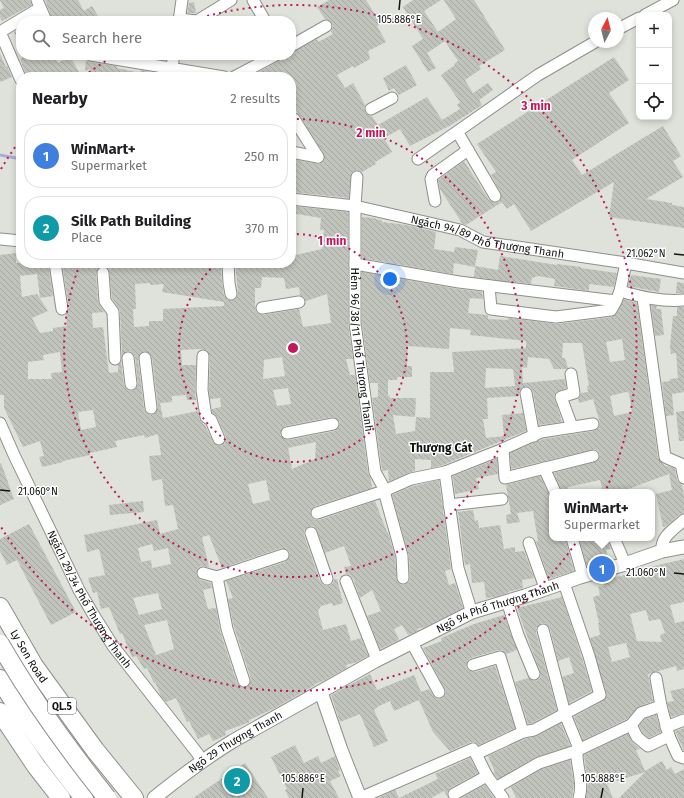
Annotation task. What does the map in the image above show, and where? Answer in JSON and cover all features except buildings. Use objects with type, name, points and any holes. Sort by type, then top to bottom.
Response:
[{"type":"highway","name":"Ly Son Road","points":[[0,607],[34,666],[95,750],[134,798]]},
{"type":"highway","name":"QL.5","points":[[0,644],[19,678],[60,736],[107,798]]},
{"type":"highway","points":[[0,679],[13,701],[44,746],[84,798]]},
{"type":"highway","points":[[0,712],[36,766],[61,798]]},
{"type":"highway","points":[[99,798],[108,790],[116,776]]},
{"type":"street","points":[[180,16],[182,0]]},
{"type":"street","points":[[205,16],[231,0]]},
{"type":"street","points":[[253,0],[262,16]]},
{"type":"street","points":[[651,12],[673,0]]},
{"type":"street","points":[[22,16],[39,4],[44,16]]},
{"type":"street","points":[[624,26],[636,20]]},
{"type":"street","points":[[16,21],[0,32],[18,72]]},
{"type":"street","points":[[296,43],[326,26]]},
{"type":"street","points":[[418,159],[458,133],[538,75],[588,46]]},
{"type":"street","points":[[113,60],[167,72]]},
{"type":"street","points":[[171,72],[173,60]]},
{"type":"street","points":[[244,72],[266,60]]},
{"type":"street","points":[[371,109],[392,98]]},
{"type":"street","points":[[296,122],[318,157],[296,153]]},
{"type":"street","points":[[458,133],[495,196]]},
{"type":"street","points":[[434,201],[431,180],[432,175],[468,150]]},
{"type":"street","name":"Hẻm 96/38/11 Phố Thượng Thanh","points":[[357,177],[355,206],[355,323],[375,472],[385,491],[402,556],[403,578]]},
{"type":"street","name":"Ngách 94/89 Phố Thượng Thanh","points":[[296,200],[355,206],[460,230],[483,242],[684,273]]},
{"type":"street","points":[[0,239],[16,241]]},
{"type":"street","points":[[489,286],[491,309],[556,317],[611,310],[618,296],[626,263]]},
{"type":"street","points":[[355,264],[489,286],[684,300]]},
{"type":"street","points":[[56,268],[62,309]]},
{"type":"street","points":[[228,268],[231,294]]},
{"type":"street","points":[[103,273],[105,300],[113,312],[115,359]]},
{"type":"street","points":[[643,298],[665,457],[681,464],[684,478]]},
{"type":"street","points":[[262,308],[299,302]]},
{"type":"street","points":[[203,356],[202,390],[206,417],[211,420],[219,439]]},
{"type":"street","points":[[128,358],[130,384]]},
{"type":"street","points":[[145,358],[152,408]]},
{"type":"street","points":[[571,374],[574,393],[561,397],[572,427]]},
{"type":"street","points":[[526,393],[534,436]]},
{"type":"street","name":"Ngách 29/34 Phố Thượng Thanh","points":[[0,423],[79,590],[93,614],[113,646],[198,754],[202,762]]},
{"type":"street","points":[[287,433],[333,424]]},
{"type":"street","points":[[317,513],[385,491],[411,479],[445,472],[541,432],[593,424]]},
{"type":"street","points":[[503,449],[505,478],[593,456]]},
{"type":"street","points":[[544,468],[554,489]]},
{"type":"street","points":[[445,472],[458,568],[470,610],[472,612]]},
{"type":"street","points":[[449,505],[502,499]]},
{"type":"street","points":[[663,545],[683,523]]},
{"type":"street","points":[[311,533],[328,579]]},
{"type":"street","points":[[573,541],[582,573],[580,577]]},
{"type":"street","points":[[615,541],[623,559],[622,565]]},
{"type":"street","points":[[530,543],[544,585],[541,591]]},
{"type":"street","name":"Ngõ 94 Phố Thượng Thanh","points":[[321,692],[375,661],[472,612],[622,565],[663,545],[684,547]]},
{"type":"street","points":[[203,573],[217,577],[283,555]]},
{"type":"street","points":[[217,577],[227,629],[244,681]]},
{"type":"street","points":[[346,581],[376,657],[375,661]]},
{"type":"street","points":[[476,754],[523,732],[534,730],[600,695],[589,656],[564,583]]},
{"type":"street","points":[[507,601],[518,635],[534,674]]},
{"type":"street","points":[[543,630],[565,714],[578,746],[576,751],[582,791],[579,798]]},
{"type":"street","points":[[412,642],[439,692]]},
{"type":"street","points":[[473,665],[500,657],[523,732]]},
{"type":"street","points":[[656,678],[668,732],[678,756],[684,758]]},
{"type":"street","points":[[321,692],[341,750],[360,798],[473,749],[487,776],[504,798]]},
{"type":"street","name":"Ngõ 29 Thượng Thanh","points":[[154,798],[218,750],[321,692]]},
{"type":"street","points":[[497,787],[539,763],[576,751],[631,725],[641,713],[661,706]]},
{"type":"street","points":[[631,725],[637,737],[648,746],[684,720]]},
{"type":"street","points":[[454,794],[487,776]]},
{"type":"waterway","points":[[0,155],[16,158]]},
{"type":"place","name":"WinMart+","points":[[602,569]]},
{"type":"place","name":"Silk Path Building","points":[[237,781]]},
{"type":"district","name":"Thượng Cát","points":[[441,448]]}]
